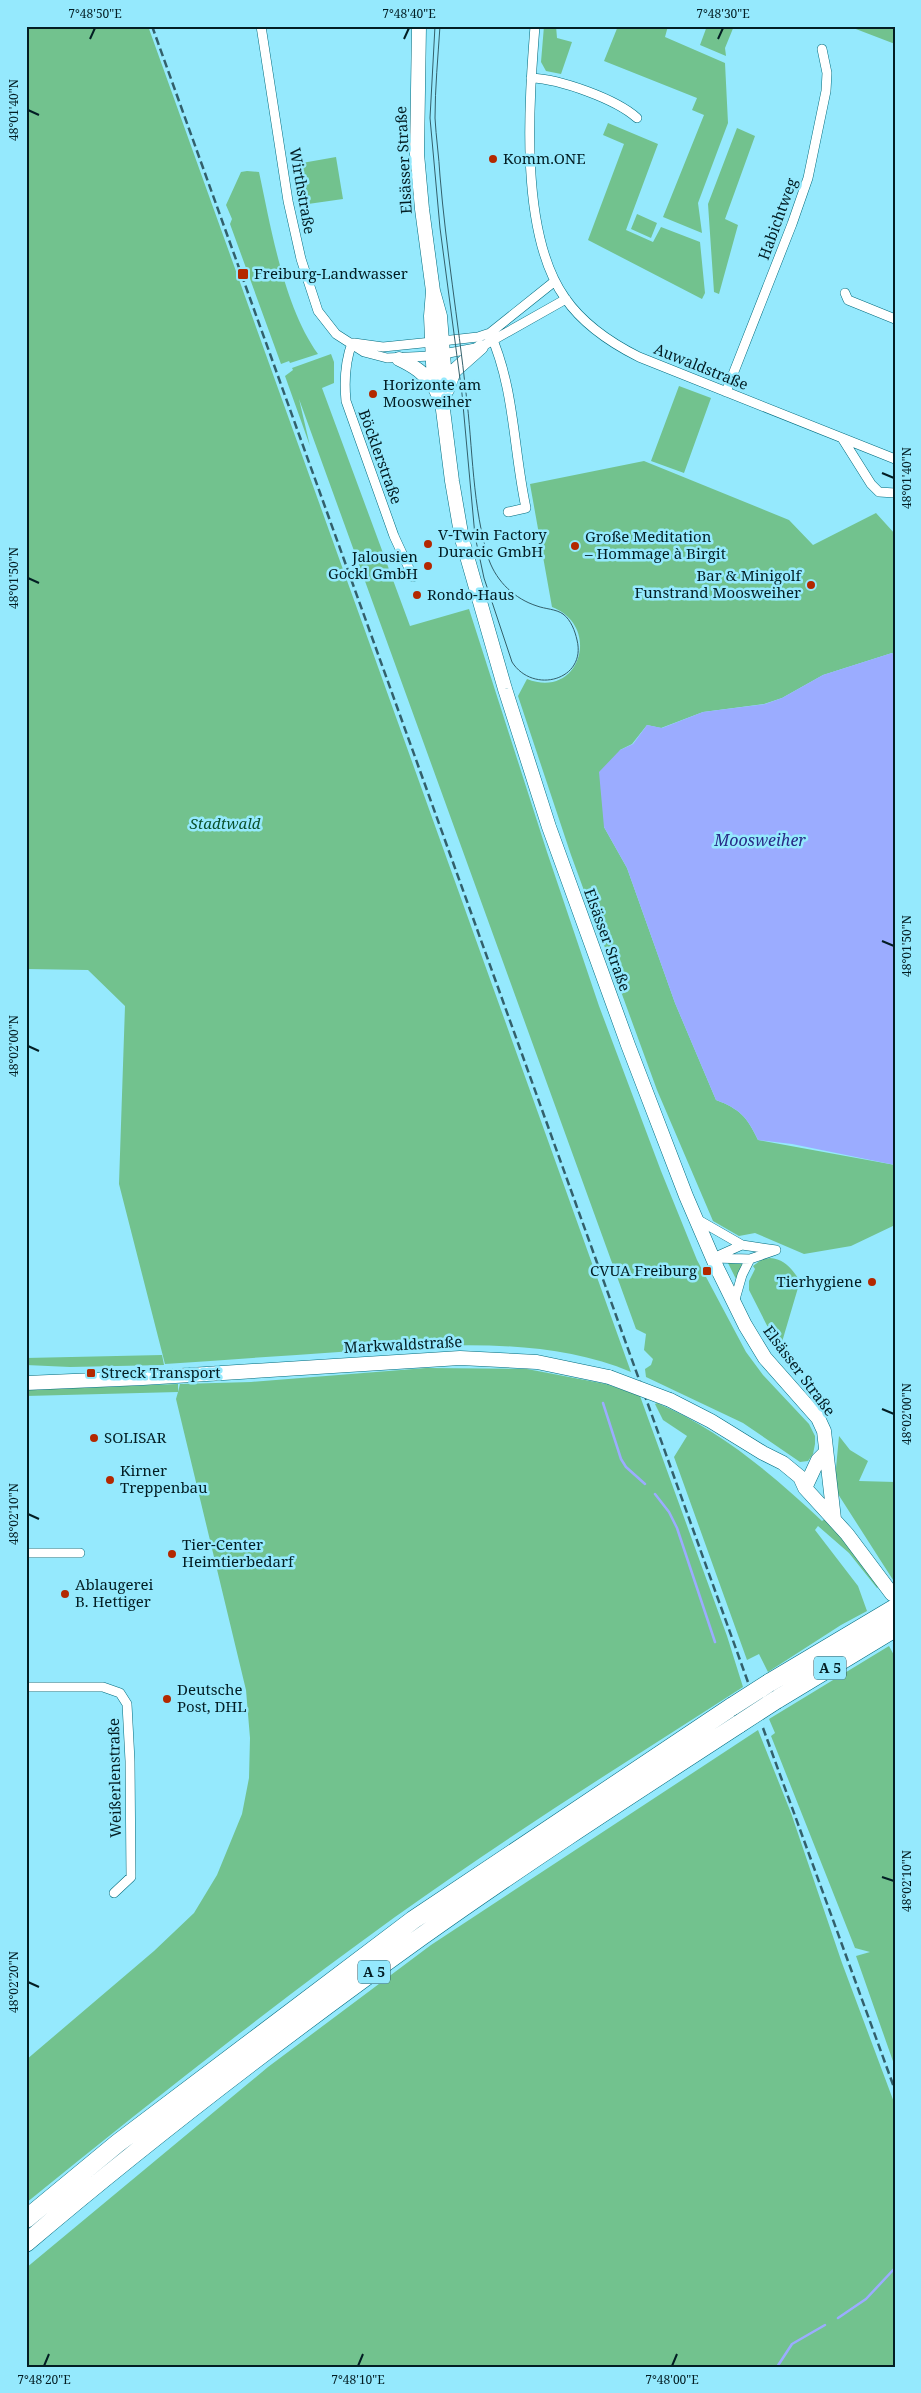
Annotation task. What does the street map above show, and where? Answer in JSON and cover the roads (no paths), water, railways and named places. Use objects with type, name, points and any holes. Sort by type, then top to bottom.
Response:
[{"type":"highway","name":"A 5","points":[[26,2243],[272,2047],[423,1936],[562,1840],[884,1628],[894,1601]]},
{"type":"highway","name":"A 5","points":[[26,2219],[118,2143],[413,1920],[769,1683],[884,1628]]},
{"type":"main road","name":"Elsässer Straße","points":[[419,26],[417,154],[422,209],[433,291],[440,316],[437,348],[441,393],[458,518],[470,571],[505,690],[549,827],[613,1005],[695,1218],[745,1325],[770,1364],[818,1418],[824,1431],[834,1519]]},
{"type":"main road","points":[[399,359],[415,367],[441,393],[454,372],[488,340]]},
{"type":"main road","name":"Markwaldstraße","points":[[26,1383],[143,1378],[460,1358],[537,1362],[609,1377],[670,1400],[711,1421],[783,1463],[800,1477],[805,1488],[834,1519],[894,1601]]},
{"type":"main road","points":[[805,1488],[818,1460],[826,1452]]},
{"type":"main road","points":[[805,1488],[818,1484],[828,1471]]},
{"type":"street","name":"Wirthstraße","points":[[261,26],[288,201],[308,283],[318,311],[336,334],[352,342],[364,352],[386,358],[399,359],[437,348]]},
{"type":"street","name":"Auwaldstraße","points":[[535,26],[530,119],[536,221],[548,266],[566,299],[605,338],[624,350],[895,459]]},
{"type":"street","name":"Habichtweg","points":[[726,392],[792,224],[808,178],[826,91],[827,73],[822,49]]},
{"type":"street","points":[[531,78],[560,82],[626,108],[637,118]]},
{"type":"street","points":[[488,340],[555,281]]},
{"type":"street","points":[[846,293],[848,300],[895,319]]},
{"type":"street","points":[[437,348],[488,340],[566,299]]},
{"type":"street","points":[[437,348],[478,337],[488,340],[507,379],[520,478],[526,508],[508,512]]},
{"type":"street","name":"Wirthstraße","points":[[352,342],[383,347],[437,348]]},
{"type":"street","name":"Böcklerstraße","points":[[352,342],[345,374],[346,401],[394,536],[413,577]]},
{"type":"street","points":[[842,437],[871,484],[879,492],[895,492]]},
{"type":"street","points":[[695,1218],[742,1244],[776,1250],[750,1259],[713,1258]]},
{"type":"street","points":[[713,1258],[742,1244]]},
{"type":"street","points":[[734,1303],[742,1275],[750,1259]]},
{"type":"street","points":[[26,1553],[80,1553]]},
{"type":"street","name":"Weißerlenstraße","points":[[26,1687],[104,1687],[120,1693],[127,1704],[130,1761],[131,1876],[114,1893]]},
{"type":"water","name":"Moosweiher","points":[[892,653],[895,656],[895,1165],[792,1144],[758,1140],[742,1115],[716,1100],[675,1003],[627,868],[604,827],[599,772],[620,750],[633,744],[647,725],[662,728],[703,712],[765,704],[782,698],[823,675]]},
{"type":"waterway","points":[[603,1403],[621,1459],[626,1467],[645,1484]]},
{"type":"waterway","points":[[655,1494],[669,1512],[677,1528],[715,1642]]},
{"type":"waterway","points":[[838,2318],[866,2299],[895,2268]]},
{"type":"waterway","points":[[777,2367],[792,2344],[825,2325]]},
{"type":"tram line","points":[[435,26],[430,118],[440,228],[462,394],[475,536],[484,578],[512,662],[521,672],[532,678],[544,680],[556,678],[566,673],[574,665],[578,654],[577,640],[572,626],[563,614],[529,603],[508,589],[492,568],[483,540],[479,519],[463,366],[445,230],[435,125],[440,26]]},
{"type":"railway","points":[[152,26],[749,1685]]},
{"type":"railway","points":[[763,1728],[895,2090]]},
{"type":"place","name":"Komm.ONE","points":[[493,159]]},
{"type":"place","name":"Freiburg-Landwasser","points":[[243,274]]},
{"type":"place","name":"Horizonte am Moosweiher","points":[[373,394]]},
{"type":"place","name":"V-Twin Factory Duracic GmbH","points":[[428,544]]},
{"type":"place","name":"Große Meditation – Hommage à Birgit","points":[[575,546]]},
{"type":"place","name":"Jalousien Gockl GmbH","points":[[428,566]]},
{"type":"place","name":"Bar & Minigolf Funstrand Moosweiher","points":[[811,585]]},
{"type":"place","name":"Rondo-Haus","points":[[417,595]]},
{"type":"place","name":"CVUA Freiburg","points":[[707,1271]]},
{"type":"place","name":"Tierhygiene","points":[[872,1282]]},
{"type":"place","name":"Streck Transport","points":[[91,1373]]},
{"type":"place","name":"SOLISAR","points":[[94,1438]]},
{"type":"place","name":"Kirner Treppenbau","points":[[110,1480]]},
{"type":"place","name":"Tier-Center Heimtierbedarf","points":[[172,1554]]},
{"type":"place","name":"Ablaugerei B. Hettiger","points":[[65,1594]]},
{"type":"place","name":"Deutsche Post, DHL","points":[[167,1699]]},
{"type":"park label","name":"Stadtwald","points":[[225,824]]}]
